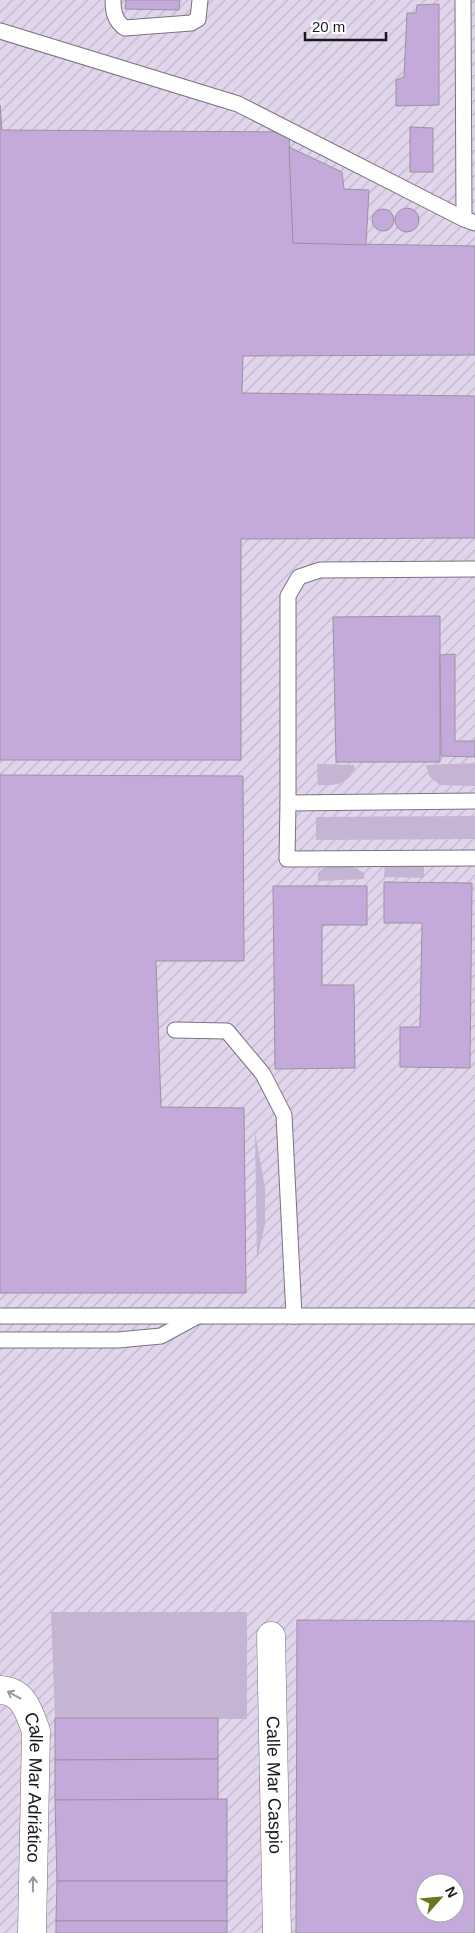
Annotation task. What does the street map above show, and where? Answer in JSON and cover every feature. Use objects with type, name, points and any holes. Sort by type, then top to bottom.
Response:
[{"type":"street","name":"Calle Mar Caspio","points":[[271,1636],[277,1933]]},
{"type":"street","name":"Calle Mar Adriático","points":[[0,1690],[13,1693],[22,1698],[28,1706],[36,1731],[32,1933]]},
{"type":"lane","points":[[113,0],[113,10],[118,22],[125,28],[191,23],[198,20],[200,0]]},
{"type":"lane","points":[[0,31],[238,104],[469,221],[469,36],[463,0]]},
{"type":"lane","points":[[475,569],[320,570],[299,577],[288,596],[288,803],[286,859],[475,858]]},
{"type":"lane","points":[[288,803],[475,801]]},
{"type":"lane","points":[[175,1030],[227,1031],[263,1074],[284,1115],[294,1316]]},
{"type":"lane","points":[[0,1316],[475,1316]]},
{"type":"lane","points":[[0,1340],[118,1340],[161,1336],[197,1316]]},
{"type":"shaded area","points":[[0,0],[475,0],[475,1933],[0,1933]]},
{"type":"shaded area","points":[[475,763],[475,786],[440,785],[429,776],[426,765]]},
{"type":"shaded area","points":[[317,764],[354,765],[355,769],[348,778],[340,783],[318,785]]},
{"type":"shaded area","points":[[475,816],[475,839],[316,840],[316,817]]},
{"type":"shaded area","points":[[385,864],[424,865],[424,878],[384,877]]},
{"type":"shaded area","points":[[349,866],[364,873],[364,879],[318,881],[318,873],[323,868]]},
{"type":"shaded area","points":[[255,1132],[265,1188],[265,1224],[257,1259]]},
{"type":"shaded area","points":[[51,1612],[247,1612],[247,1719],[55,1718]]},
{"type":"building","points":[[126,0],[180,0],[179,10],[125,9]]},
{"type":"building","points":[[439,4],[439,105],[396,106],[396,80],[404,77],[407,13],[416,13],[417,5]]},
{"type":"building","points":[[0,105],[2,130],[289,132],[293,243],[475,246],[475,355],[243,356],[242,393],[475,396],[475,538],[241,539],[241,760],[0,760]]},
{"type":"building","points":[[410,127],[433,128],[433,172],[410,172]]},
{"type":"building","points":[[289,147],[342,172],[344,189],[369,190],[366,245],[293,243]]},
{"type":"building","points":[[407,208],[416,211],[419,220],[416,229],[407,232],[398,229],[395,220],[398,211]]},
{"type":"building","points":[[383,209],[391,212],[394,220],[391,228],[383,231],[375,228],[372,220],[375,212]]},
{"type":"building","points":[[440,616],[440,762],[336,762],[333,617]]},
{"type":"building","points":[[455,654],[455,741],[475,741],[475,757],[441,756],[440,655]]},
{"type":"building","points":[[0,775],[243,776],[244,961],[156,961],[161,1107],[244,1108],[246,1293],[0,1293]]},
{"type":"building","points":[[384,882],[472,883],[470,1068],[400,1067],[400,1027],[420,1027],[422,923],[384,923]]},
{"type":"building","points":[[273,886],[367,886],[367,925],[322,925],[322,985],[354,985],[355,1068],[275,1069]]},
{"type":"building","points":[[297,1620],[475,1621],[475,1933],[296,1933]]},
{"type":"building","points":[[55,1718],[218,1718],[218,1759],[55,1760]]},
{"type":"building","points":[[218,1759],[218,1800],[55,1800],[55,1760]]},
{"type":"building","points":[[227,1799],[227,1881],[57,1881],[55,1800]]},
{"type":"building","points":[[57,1881],[227,1881],[227,1921],[56,1921]]},
{"type":"building","points":[[56,1921],[227,1921],[227,1933],[56,1933]]}]
